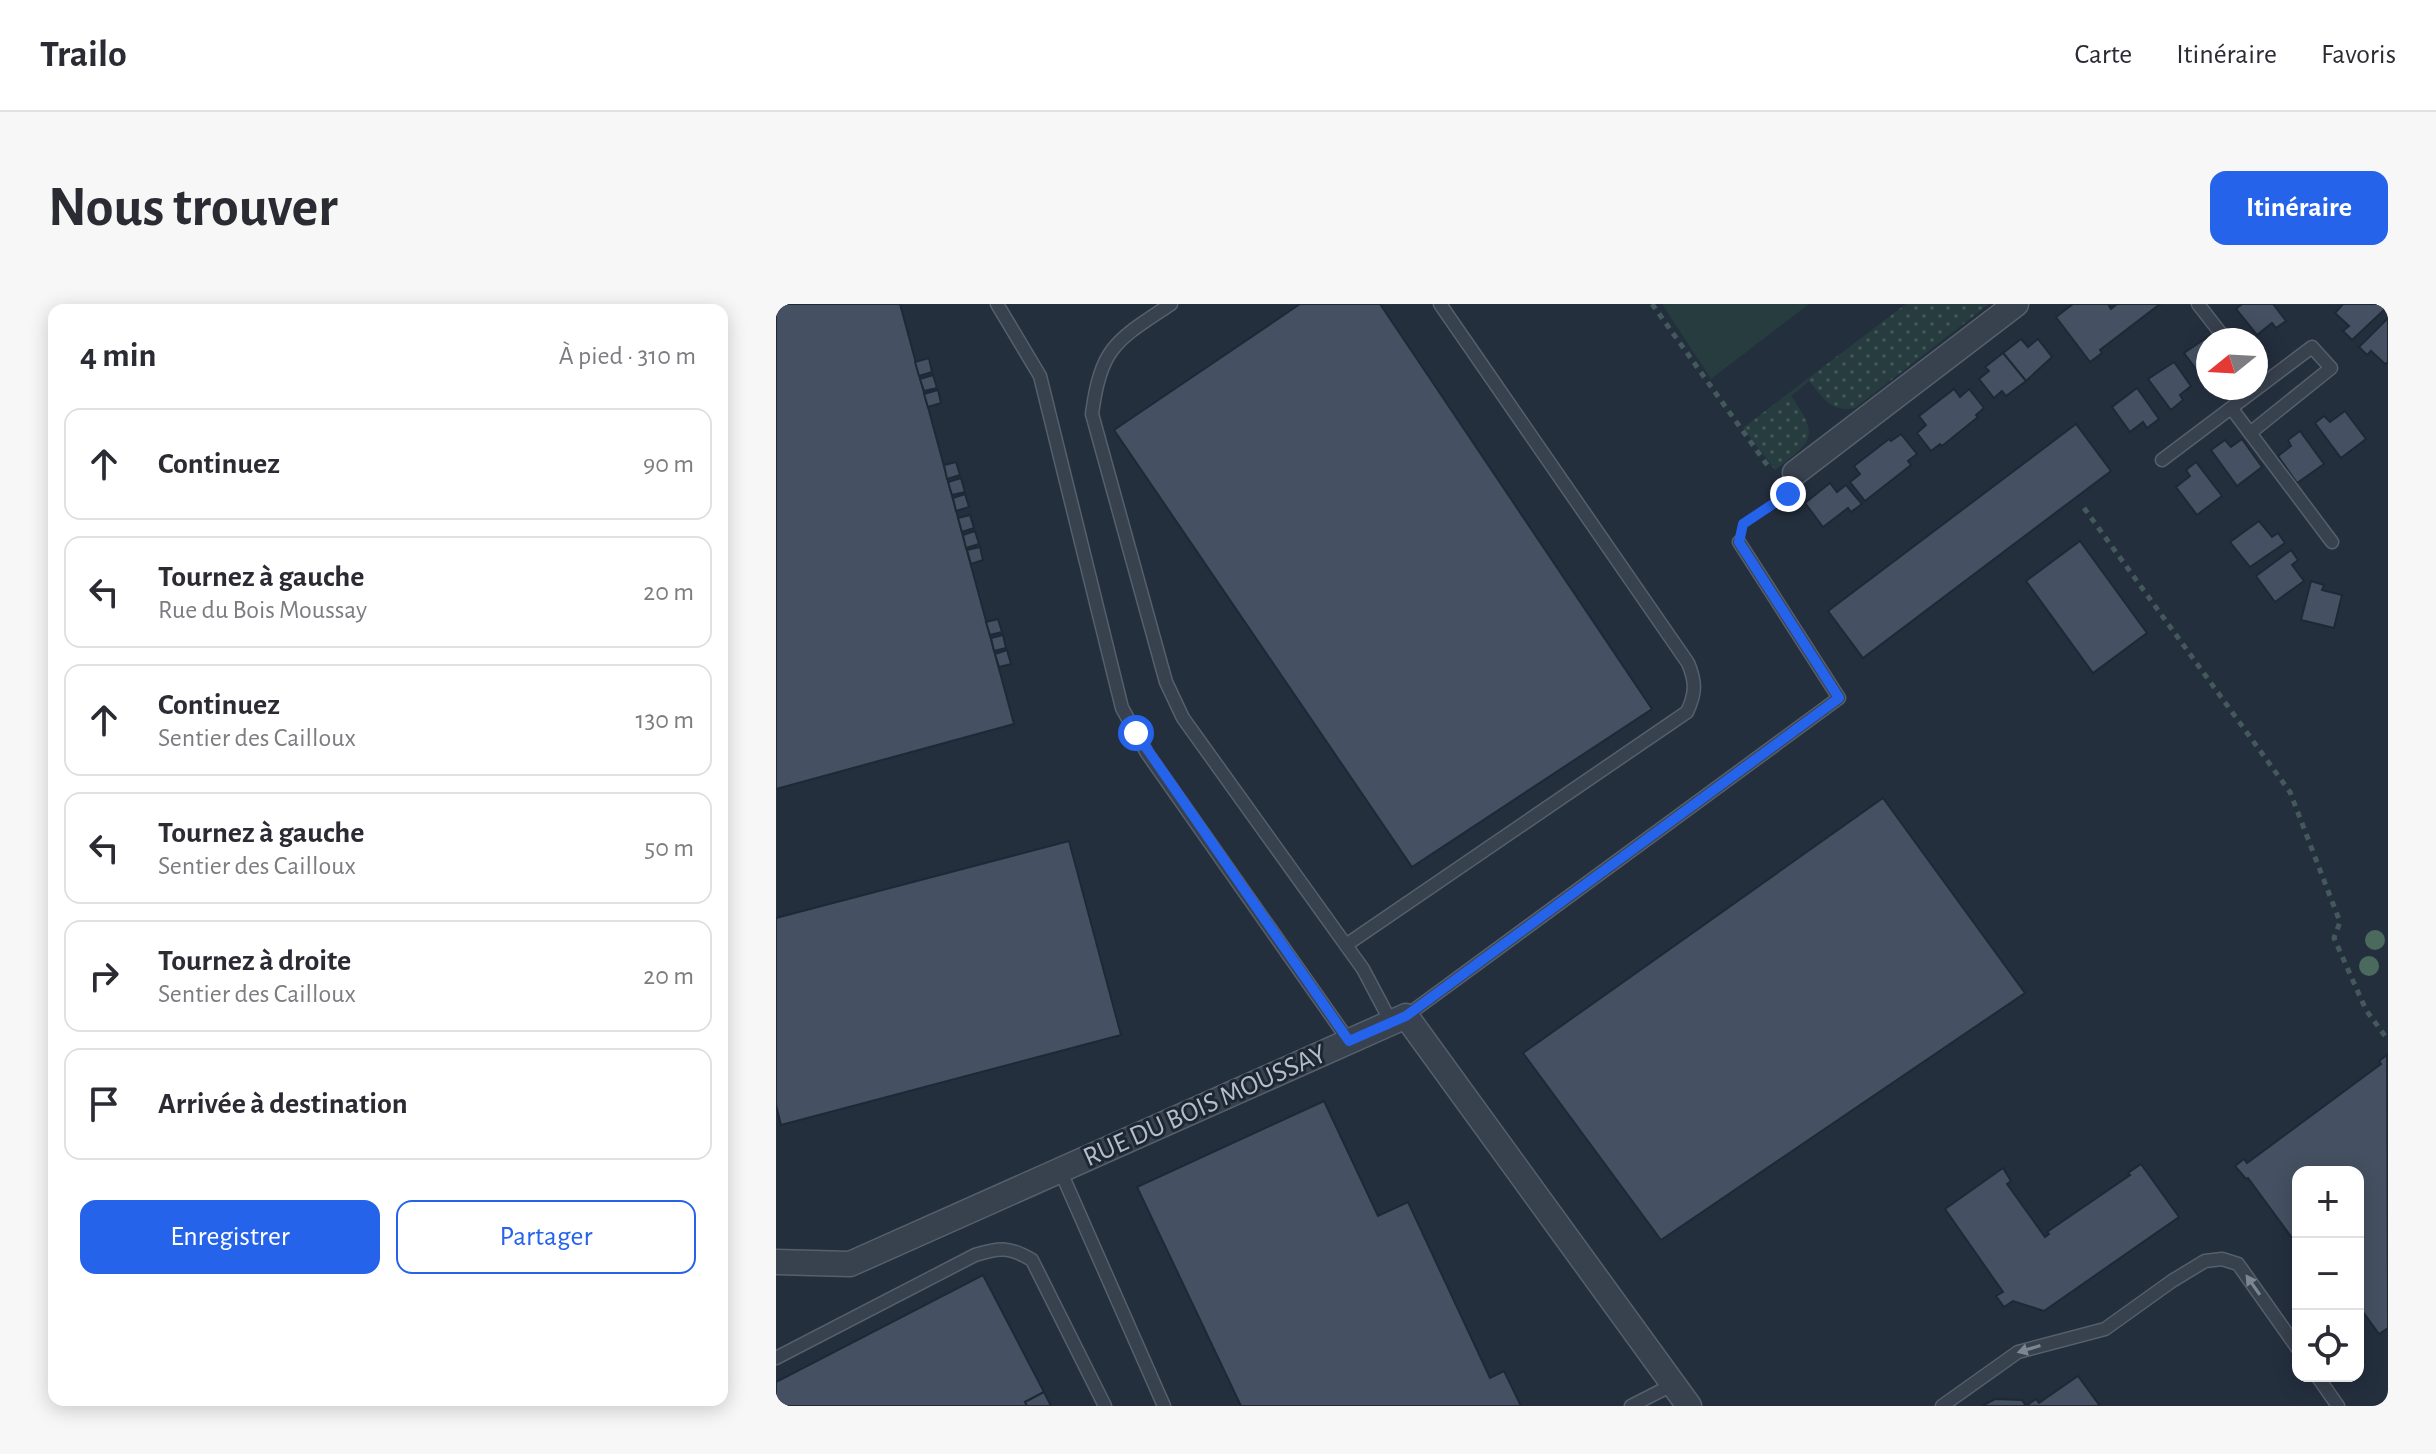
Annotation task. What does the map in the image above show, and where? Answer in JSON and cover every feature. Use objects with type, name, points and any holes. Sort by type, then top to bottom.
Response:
[{"type":"street","points":[[1795,473],[2016,304]]},
{"type":"street","name":"RUE DU BOIS MOUSSAY","points":[[776,1262],[850,1264],[1399,1019]]},
{"type":"street","points":[[1399,1019],[1689,1406]]},
{"type":"lane","points":[[997,304],[1040,376],[1122,708],[1147,753],[1349,1041]]},
{"type":"lane","points":[[1171,304],[1123,336],[1108,352],[1097,378],[1092,414],[1166,682],[1183,718],[1399,1019],[1839,698],[1739,542]]},
{"type":"lane","points":[[1346,945],[1687,712],[1694,698],[1695,681],[1688,663],[1440,304]]},
{"type":"lane","points":[[2198,304],[2217,328]]},
{"type":"lane","points":[[2250,433],[2331,368],[2312,347],[2268,377]]},
{"type":"lane","points":[[2162,460],[2241,400]]},
{"type":"lane","points":[[2232,409],[2332,542]]},
{"type":"lane","points":[[1060,1170],[1164,1406]]},
{"type":"lane","points":[[776,1358],[975,1255],[991,1250],[1013,1249],[1032,1260],[1105,1406]]},
{"type":"lane","points":[[1942,1406],[2018,1352],[2105,1329],[2205,1261],[2222,1259],[2238,1264],[2292,1340]]},
{"type":"lane","points":[[2321,1382],[2338,1406]]},
{"type":"lane","points":[[1631,1406],[1674,1384]]},
{"type":"path","points":[[1652,304],[1788,494],[1743,524],[1739,542]]},
{"type":"path","points":[[2084,508],[2290,792],[2340,922],[2334,938],[2366,1010],[2388,1040]]},
{"type":"green space","points":[[1662,304],[1809,304],[1711,379]]},
{"type":"green space","points":[[1906,304],[1989,304],[1855,408],[1833,406],[1809,381],[1791,396],[1806,421],[1808,438],[1798,452],[1775,470],[1743,428]]},
{"type":"building","points":[[776,304],[900,304],[1014,724],[776,789]]},
{"type":"building","points":[[1300,304],[1380,304],[1652,709],[1412,867],[1114,430]]},
{"type":"building","points":[[2073,304],[2108,304],[2111,309],[2117,304],[2160,304],[2100,350],[2102,353],[2090,362],[2056,317]]},
{"type":"building","points":[[2242,304],[2273,304],[2286,321],[2276,328],[2272,323],[2266,328],[2251,328],[2236,309]]},
{"type":"building","points":[[2343,304],[2380,304],[2385,309],[2352,340],[2343,331],[2349,326],[2335,313]]},
{"type":"building","points":[[2388,318],[2388,362],[2385,364],[2371,351],[2367,355],[2359,347]]},
{"type":"building","points":[[2021,339],[2028,347],[2038,339],[2052,357],[2026,381],[2003,353]]},
{"type":"building","points":[[2196,345],[2196,369],[2184,353]]},
{"type":"building","points":[[2003,353],[2026,381],[2006,396],[2002,391],[1994,398],[1979,379],[1989,371],[1985,367]]},
{"type":"building","points":[[929,358],[932,372],[919,376],[915,362]]},
{"type":"building","points":[[2174,362],[2191,386],[2180,395],[2183,400],[2171,410],[2148,379]]},
{"type":"building","points":[[933,375],[937,388],[924,391],[920,379]]},
{"type":"building","points":[[2137,388],[2159,419],[2147,428],[2143,422],[2130,432],[2112,407]]},
{"type":"building","points":[[1954,389],[1960,397],[1969,389],[1984,408],[1976,415],[1978,417],[1931,451],[1917,433],[1926,425],[1919,416]]},
{"type":"building","points":[[938,390],[941,403],[928,407],[924,394]]},
{"type":"building","points":[[2345,411],[2366,439],[2341,458],[2315,423],[2324,416],[2330,422]]},
{"type":"building","points":[[2076,424],[2111,471],[1863,658],[1828,611]]},
{"type":"building","points":[[2300,431],[2324,464],[2297,483],[2278,456],[2291,446],[2288,440]]},
{"type":"building","points":[[1901,434],[1917,454],[1908,461],[1911,465],[1865,501],[1850,482],[1860,474],[1854,466],[1889,439],[1891,441]]},
{"type":"building","points":[[2242,439],[2262,467],[2237,486],[2211,450],[2225,440],[2231,447]]},
{"type":"building","points":[[956,462],[960,475],[947,479],[944,465]]},
{"type":"building","points":[[2196,462],[2222,496],[2197,515],[2176,487],[2190,476],[2186,470]]},
{"type":"building","points":[[961,478],[965,492],[952,495],[948,482]]},
{"type":"building","points":[[1830,483],[1837,492],[1846,485],[1862,504],[1851,512],[1848,508],[1823,527],[1805,503]]},
{"type":"building","points":[[965,494],[969,507],[956,511],[953,498]]},
{"type":"building","points":[[970,515],[974,528],[962,532],[958,518]]},
{"type":"building","points":[[2259,521],[2272,537],[2278,533],[2285,543],[2250,567],[2230,542]]},
{"type":"building","points":[[975,531],[979,544],[966,548],[963,535]]},
{"type":"building","points":[[2080,541],[2147,633],[2093,673],[2026,581]]},
{"type":"building","points":[[980,547],[983,560],[971,564],[967,550]]},
{"type":"building","points":[[2291,550],[2298,560],[2292,565],[2304,581],[2275,602],[2256,576]]},
{"type":"building","points":[[2311,581],[2324,585],[2322,590],[2342,595],[2334,628],[2301,620]]},
{"type":"building","points":[[998,619],[1002,632],[990,635],[986,622]]},
{"type":"building","points":[[1003,635],[1006,648],[994,651],[991,638]]},
{"type":"building","points":[[1007,650],[1011,664],[999,667],[995,654]]},
{"type":"building","points":[[1883,798],[2025,993],[1661,1240],[1523,1053]]},
{"type":"building","points":[[1069,841],[1121,1035],[781,1125],[776,1105],[776,918]]},
{"type":"building","points":[[2387,1055],[2388,1328],[2379,1334],[2364,1313],[2364,1166],[2292,1166],[2292,1238],[2248,1178],[2235,1166],[2244,1159],[2247,1163],[2381,1064],[2379,1061]]},
{"type":"building","points":[[1324,1101],[1378,1216],[1408,1202],[1490,1378],[1504,1371],[1521,1406],[1241,1406],[1137,1187]]},
{"type":"building","points":[[2141,1164],[2179,1217],[2044,1311],[2013,1301],[2004,1307],[1996,1296],[2003,1292],[1945,1209],[2003,1168],[2011,1181],[2007,1184],[2045,1237],[2049,1234],[2047,1232],[2130,1175],[2128,1173]]},
{"type":"building","points":[[983,1275],[1044,1392],[1025,1402],[1027,1406],[781,1406],[776,1397],[776,1382]]},
{"type":"building","points":[[2078,1376],[2100,1406],[2026,1406],[2036,1399],[2039,1403]]},
{"type":"building","points":[[1044,1392],[1051,1406],[1027,1406],[1025,1402]]},
{"type":"building","points":[[1995,1399],[2022,1400],[2026,1406],[1982,1406]]},
{"type":"route","points":[[1136,733],[1349,1041],[1406,1016],[1839,698],[1739,542],[1743,524],[1788,494]]}]
